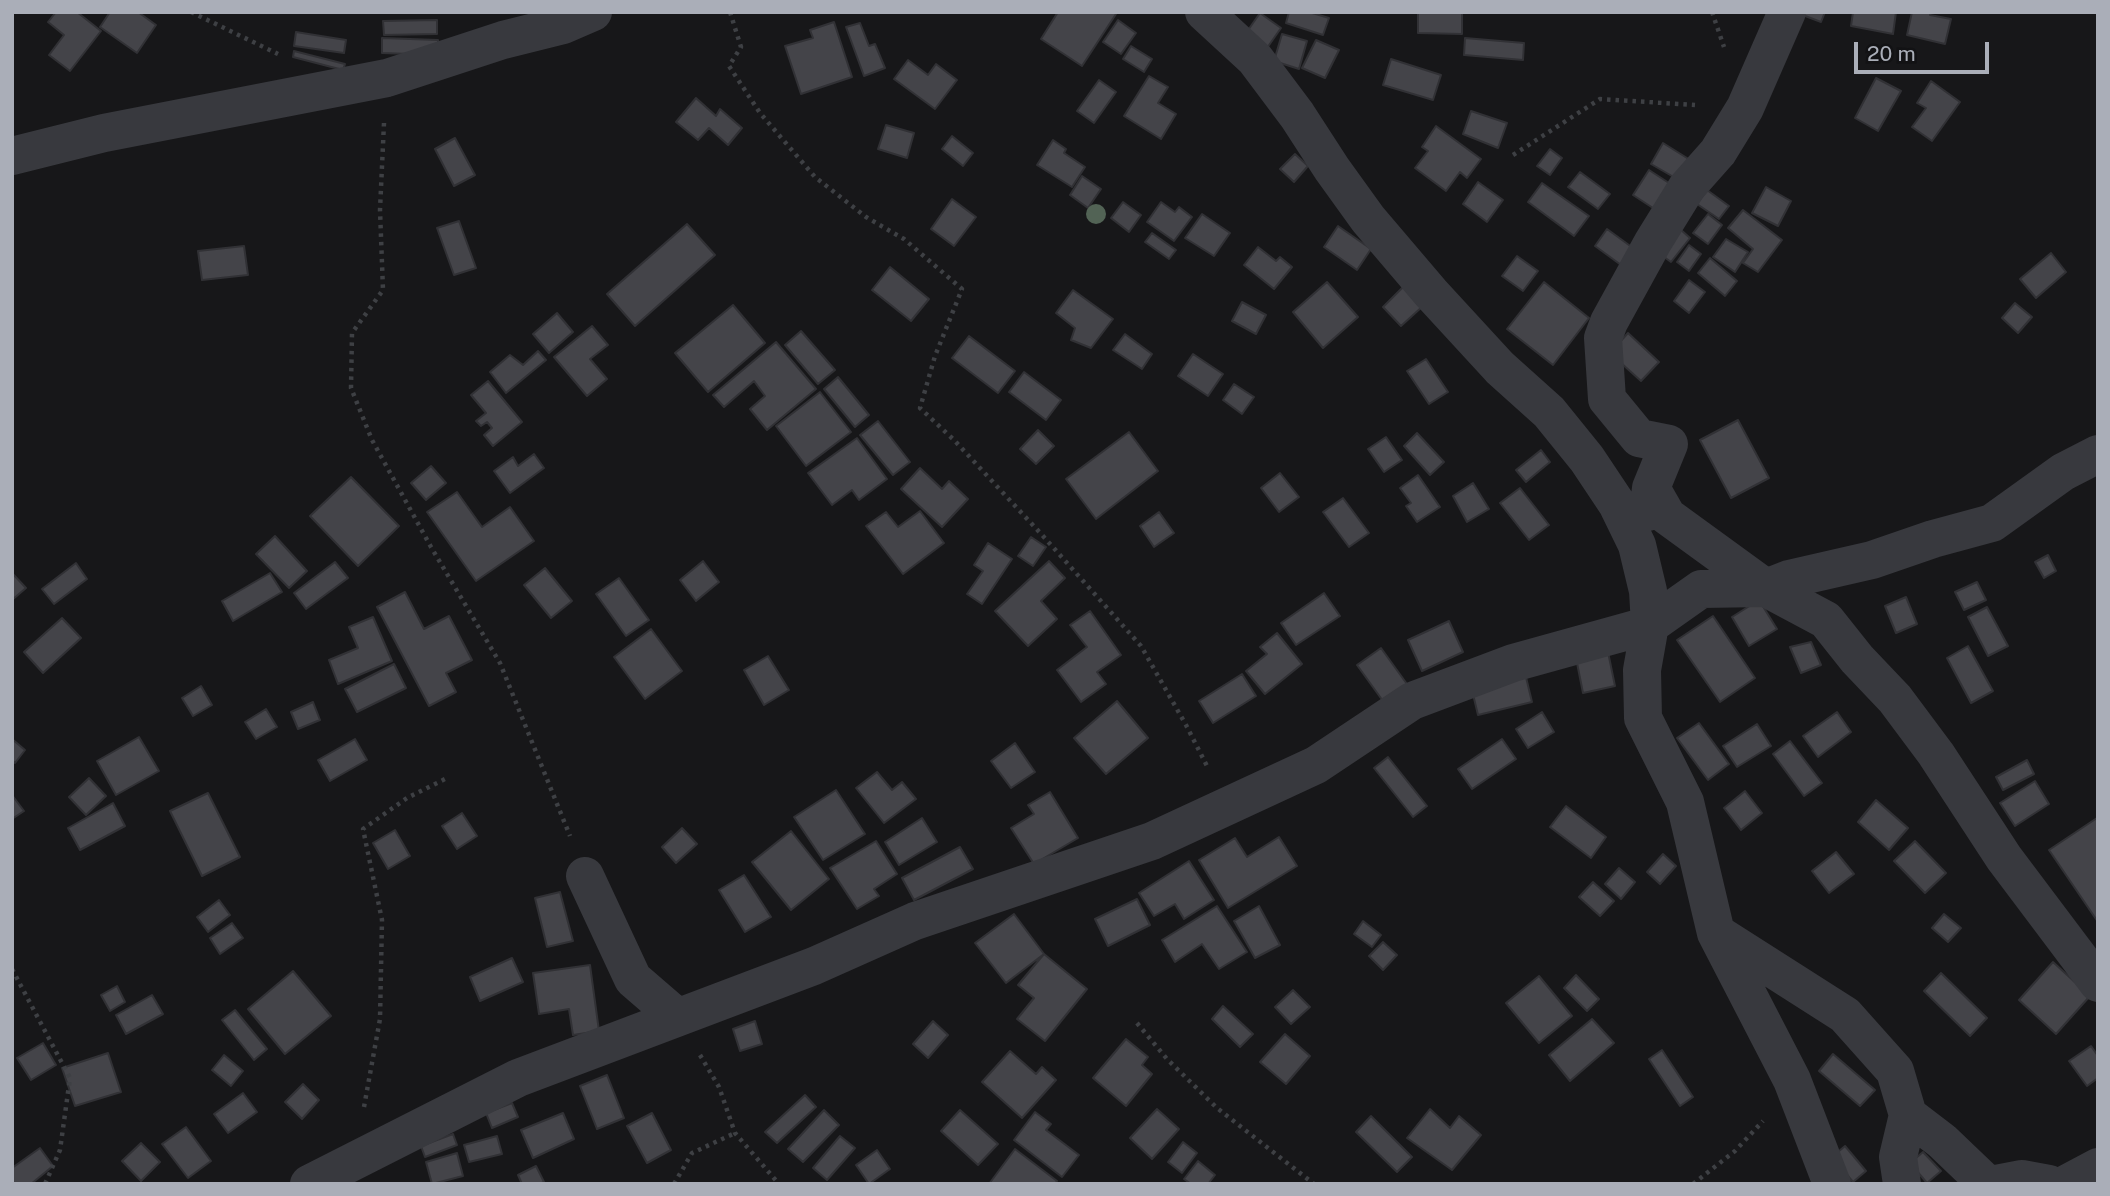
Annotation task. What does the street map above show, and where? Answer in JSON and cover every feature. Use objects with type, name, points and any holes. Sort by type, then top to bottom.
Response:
[{"type":"street","points":[[12,156],[104,133],[387,78],[503,40],[563,25],[593,12]]},
{"type":"street","points":[[1205,12],[1255,59],[1368,219],[1500,368],[1549,412],[1587,459],[1617,504],[1637,545],[1648,591],[1650,625],[1642,670],[1643,718],[1685,802],[1716,933],[1792,1080],[1832,1184]]},
{"type":"street","points":[[1642,564],[1651,488],[1669,444],[1639,438],[1607,399],[1603,338],[1609,322],[1687,187],[1718,152],[1745,108],[1787,12]]},
{"type":"street","points":[[319,1178],[518,1079],[814,966],[915,921],[1152,841],[1316,765],[1412,701],[1513,663],[1650,625],[1701,589],[1766,588],[1789,579],[1872,560],[1992,523],[2093,454]]},
{"type":"street","points":[[1651,488],[1667,516],[1766,588],[1826,620],[1857,659],[1895,699],[1936,754],[2004,858],[2098,983]]},
{"type":"street","points":[[585,876],[633,979],[677,1017]]},
{"type":"street","points":[[1716,933],[1845,1015],[1895,1071],[1908,1115],[1898,1157],[1902,1184]]},
{"type":"street","points":[[1908,1115],[1941,1141],[1987,1184]]},
{"type":"street","points":[[2066,1184],[2098,1167]]},
{"type":"street","points":[[1996,1184],[2022,1180],[2049,1184]]},
{"type":"path","points":[[191,12],[286,57]]},
{"type":"path","points":[[730,12],[741,47],[729,66],[760,113],[815,177],[866,217],[904,239],[962,289],[935,356],[920,408],[954,440],[1140,646],[1186,725],[1228,807]]},
{"type":"path","points":[[387,78],[380,210],[383,290],[352,333],[351,388],[372,440],[500,663],[556,797],[585,876]]},
{"type":"path","points":[[1513,155],[1600,99],[1745,108]]},
{"type":"path","points":[[319,1178],[365,1106],[380,1019],[382,920],[363,829],[407,798],[445,779]]},
{"type":"path","points":[[12,970],[70,1078],[60,1150],[45,1184]]},
{"type":"path","points":[[677,1017],[719,1087],[735,1133],[779,1184]]},
{"type":"path","points":[[1137,1023],[1167,1059],[1217,1108],[1314,1184]]},
{"type":"path","points":[[1693,1184],[1735,1151],[1767,1116],[1792,1080]]},
{"type":"path","points":[[674,1184],[692,1153],[735,1133]]},
{"type":"building","points":[[56,12],[77,12],[101,31],[70,71],[49,55],[64,35],[48,22]]},
{"type":"building","points":[[110,12],[138,12],[156,25],[137,53],[100,27]]},
{"type":"building","points":[[1058,12],[1116,14],[1082,66],[1041,39]]},
{"type":"building","points":[[1289,12],[1309,12],[1329,18],[1323,35],[1286,23]]},
{"type":"building","points":[[1418,12],[1462,12],[1462,34],[1418,33]]},
{"type":"building","points":[[1800,12],[1825,12],[1821,22]]},
{"type":"building","points":[[1853,12],[1896,12],[1893,34],[1851,26]]},
{"type":"building","points":[[1912,12],[1931,12],[1930,15],[1951,19],[1945,44],[1907,35]]},
{"type":"building","points":[[1260,13],[1281,28],[1267,48],[1246,33]]},
{"type":"building","points":[[437,20],[437,34],[384,35],[383,21]]},
{"type":"building","points":[[1118,20],[1136,33],[1121,54],[1103,42]]},
{"type":"building","points":[[834,22],[852,77],[801,94],[785,46],[813,38],[810,30]]},
{"type":"building","points":[[860,23],[869,46],[875,44],[885,68],[864,76],[846,27]]},
{"type":"building","points":[[296,32],[346,40],[344,53],[294,46]]},
{"type":"building","points":[[1282,34],[1307,41],[1299,69],[1274,61]]},
{"type":"building","points":[[382,38],[438,40],[438,55],[382,53]]},
{"type":"building","points":[[1465,38],[1524,43],[1523,60],[1464,55]]},
{"type":"building","points":[[1316,40],[1339,50],[1325,78],[1302,68]]},
{"type":"building","points":[[1131,46],[1152,59],[1144,72],[1123,59]]},
{"type":"building","points":[[294,51],[345,64],[343,70],[293,57]]},
{"type":"building","points":[[1391,59],[1441,75],[1433,100],[1383,85]]},
{"type":"building","points":[[908,60],[928,75],[936,64],[957,80],[935,109],[894,79]]},
{"type":"building","points":[[1149,76],[1168,87],[1158,103],[1176,114],[1161,139],[1124,116]]},
{"type":"building","points":[[1876,78],[1901,91],[1878,131],[1855,118]]},
{"type":"building","points":[[1099,80],[1116,92],[1094,123],[1077,111]]},
{"type":"building","points":[[1931,81],[1960,102],[1932,141],[1912,127],[1926,108],[1917,103]]},
{"type":"building","points":[[696,98],[716,116],[720,109],[742,128],[728,145],[709,128],[698,140],[676,122]]},
{"type":"building","points":[[1471,111],[1507,123],[1498,148],[1463,134]]},
{"type":"building","points":[[886,125],[914,133],[907,158],[878,149]]},
{"type":"building","points":[[1436,126],[1481,159],[1467,178],[1460,172],[1446,191],[1415,168],[1428,151],[1422,147]]},
{"type":"building","points":[[952,136],[973,153],[963,166],[942,149]]},
{"type":"building","points":[[455,138],[475,175],[454,186],[435,149]]},
{"type":"building","points":[[1053,140],[1066,149],[1064,153],[1085,167],[1072,187],[1037,165]]},
{"type":"building","points":[[1663,143],[1695,163],[1684,183],[1651,164]]},
{"type":"building","points":[[1550,149],[1562,158],[1550,175],[1537,166]]},
{"type":"building","points":[[1295,154],[1308,166],[1294,182],[1280,169]]},
{"type":"building","points":[[1649,170],[1672,185],[1656,210],[1633,195]]},
{"type":"building","points":[[1580,172],[1610,194],[1598,209],[1568,187]]},
{"type":"building","points":[[1082,176],[1101,189],[1088,208],[1070,195]]},
{"type":"building","points":[[1478,182],[1503,200],[1487,222],[1463,204]]},
{"type":"building","points":[[1542,183],[1589,216],[1574,236],[1528,202]]},
{"type":"building","points":[[1766,187],[1791,201],[1778,226],[1752,213]]},
{"type":"building","points":[[1707,190],[1729,206],[1719,219],[1697,204]]},
{"type":"building","points":[[952,199],[976,217],[954,246],[931,229]]},
{"type":"building","points":[[1123,202],[1141,215],[1129,232],[1111,218]]},
{"type":"building","points":[[1161,202],[1175,212],[1179,207],[1192,217],[1174,241],[1147,222]]},
{"type":"building","points":[[1743,210],[1782,240],[1758,272],[1743,263],[1753,249],[1728,228]]},
{"type":"building","points":[[1202,214],[1230,233],[1214,256],[1185,238]]},
{"type":"building","points":[[1708,214],[1722,225],[1708,244],[1693,233]]},
{"type":"building","points":[[459,221],[476,268],[454,275],[437,228]]},
{"type":"building","points":[[687,224],[715,255],[635,326],[607,294]]},
{"type":"building","points":[[1338,226],[1371,249],[1357,270],[1324,247]]},
{"type":"building","points":[[1607,229],[1644,256],[1632,273],[1595,246]]},
{"type":"building","points":[[1680,229],[1690,238],[1671,262],[1660,254]]},
{"type":"building","points":[[1152,233],[1176,250],[1169,259],[1145,242]]},
{"type":"building","points":[[1726,239],[1748,252],[1735,272],[1713,257]]},
{"type":"building","points":[[1689,245],[1701,254],[1689,271],[1677,262]]},
{"type":"building","points":[[244,246],[248,275],[202,280],[198,251]]},
{"type":"building","points":[[1258,247],[1276,261],[1280,257],[1292,267],[1274,289],[1244,265]]},
{"type":"building","points":[[2051,253],[2066,272],[2036,298],[2020,279]]},
{"type":"building","points":[[1517,256],[1538,271],[1523,291],[1502,276]]},
{"type":"building","points":[[1710,258],[1737,281],[1725,296],[1698,273]]},
{"type":"building","points":[[890,267],[929,299],[911,321],[872,290]]},
{"type":"building","points":[[1689,280],[1705,292],[1689,313],[1674,301]]},
{"type":"building","points":[[1327,282],[1358,317],[1323,348],[1293,312]]},
{"type":"building","points":[[1544,282],[1589,318],[1553,365],[1507,329]]},
{"type":"building","points":[[1404,286],[1423,306],[1401,326],[1383,307]]},
{"type":"building","points":[[1073,290],[1113,319],[1091,348],[1071,340],[1075,328],[1056,313]]},
{"type":"building","points":[[1242,302],[1266,315],[1256,334],[1232,321]]},
{"type":"building","points":[[2015,303],[2032,317],[2018,333],[2002,318]]},
{"type":"building","points":[[733,305],[765,343],[708,392],[675,353]]},
{"type":"building","points":[[557,313],[573,332],[549,353],[533,334]]},
{"type":"building","points":[[592,326],[608,345],[590,359],[607,379],[587,396],[554,357]]},
{"type":"building","points":[[801,331],[835,370],[818,384],[785,345]]},
{"type":"building","points":[[1628,333],[1659,362],[1641,381],[1610,353]]},
{"type":"building","points":[[1125,334],[1152,354],[1142,369],[1113,350]]},
{"type":"building","points":[[969,336],[1015,371],[998,393],[952,358]]},
{"type":"building","points":[[776,342],[816,389],[767,430],[750,409],[765,396],[754,381],[724,407],[713,395]]},
{"type":"building","points":[[538,351],[546,360],[506,393],[490,372],[510,355],[523,365]]},
{"type":"building","points":[[1193,354],[1223,374],[1208,396],[1178,376]]},
{"type":"building","points":[[1426,359],[1448,392],[1429,404],[1407,371]]},
{"type":"building","points":[[1024,372],[1061,400],[1046,420],[1009,392]]},
{"type":"building","points":[[838,377],[869,415],[855,427],[824,389]]},
{"type":"building","points":[[488,381],[522,422],[493,446],[484,435],[492,428],[487,422],[481,426],[476,421],[486,413],[471,395]]},
{"type":"building","points":[[1234,384],[1254,397],[1242,414],[1223,400]]},
{"type":"building","points":[[820,392],[851,432],[806,466],[776,426]]},
{"type":"building","points":[[1738,420],[1769,478],[1731,498],[1700,440]]},
{"type":"building","points":[[878,421],[910,462],[893,475],[860,435]]},
{"type":"building","points":[[1038,430],[1054,446],[1036,464],[1020,449]]},
{"type":"building","points":[[1129,432],[1158,471],[1096,519],[1066,479]]},
{"type":"building","points":[[1417,433],[1444,462],[1430,475],[1404,446]]},
{"type":"building","points":[[1386,437],[1402,460],[1384,472],[1368,449]]},
{"type":"building","points":[[857,438],[887,479],[859,500],[852,490],[832,505],[808,473]]},
{"type":"building","points":[[1541,450],[1550,462],[1526,482],[1516,470]]},
{"type":"building","points":[[534,454],[544,468],[510,493],[494,471],[513,457],[518,466]]},
{"type":"building","points":[[431,466],[446,483],[426,500],[411,483]]},
{"type":"building","points":[[920,468],[942,489],[949,481],[968,499],[942,527],[901,489]]},
{"type":"building","points":[[1280,473],[1299,497],[1279,512],[1261,488]]},
{"type":"building","points":[[1418,475],[1440,507],[1417,522],[1406,506],[1411,503],[1400,488]]},
{"type":"building","points":[[351,477],[399,526],[358,566],[310,516]]},
{"type":"building","points":[[1473,483],[1489,509],[1467,522],[1453,496]]},
{"type":"building","points":[[1520,488],[1549,525],[1529,540],[1500,503]]},
{"type":"building","points":[[457,492],[482,527],[510,507],[534,541],[476,581],[427,512]]},
{"type":"building","points":[[1343,498],[1369,533],[1349,547],[1323,512]]},
{"type":"building","points":[[920,511],[944,543],[903,574],[866,526],[886,512],[898,527]]},
{"type":"building","points":[[1159,512],[1174,533],[1154,547],[1140,526]]},
{"type":"building","points":[[275,536],[307,571],[289,588],[256,554]]},
{"type":"building","points":[[1031,537],[1046,547],[1033,566],[1018,556]]},
{"type":"building","points":[[988,543],[1012,559],[982,604],[967,594],[983,571],[974,565]]},
{"type":"building","points":[[2048,555],[2056,571],[2044,578],[2035,562]]},
{"type":"building","points":[[703,561],[719,582],[696,601],[680,580]]},
{"type":"building","points":[[1049,561],[1065,578],[1041,601],[1057,619],[1028,646],[995,611]]},
{"type":"building","points":[[335,562],[348,578],[306,609],[294,593]]},
{"type":"building","points":[[76,563],[87,579],[54,604],[42,589]]},
{"type":"building","points":[[545,568],[572,601],[551,618],[524,585]]},
{"type":"building","points":[[12,573],[26,588],[12,600]]},
{"type":"building","points":[[270,573],[282,592],[233,621],[222,601]]},
{"type":"building","points":[[619,578],[649,620],[626,636],[596,594]]},
{"type":"building","points":[[1977,582],[1986,600],[1964,610],[1955,592]]},
{"type":"building","points":[[405,592],[424,629],[449,616],[472,660],[446,673],[456,692],[429,706],[377,607]]},
{"type":"building","points":[[1324,593],[1340,616],[1296,645],[1281,623]]},
{"type":"building","points":[[1906,597],[1917,624],[1896,633],[1885,606]]},
{"type":"building","points":[[1759,600],[1777,629],[1749,646],[1732,617]]},
{"type":"building","points":[[1987,607],[2008,646],[1988,656],[1968,617]]},
{"type":"building","points":[[1090,611],[1121,655],[1097,672],[1106,684],[1081,702],[1057,670],[1087,647],[1070,625]]},
{"type":"building","points":[[1713,616],[1755,678],[1720,702],[1677,640]]},
{"type":"building","points":[[373,617],[392,661],[338,684],[329,660],[358,648],[349,627]]},
{"type":"building","points":[[62,618],[81,638],[43,673],[24,652]]},
{"type":"building","points":[[1449,621],[1463,652],[1422,671],[1408,640]]},
{"type":"building","points":[[651,629],[682,671],[645,699],[614,657]]},
{"type":"building","points":[[1277,633],[1302,664],[1265,694],[1246,671],[1267,654],[1260,647]]},
{"type":"building","points":[[1811,642],[1821,665],[1801,673],[1790,647]]},
{"type":"building","points":[[1968,646],[1993,691],[1971,703],[1947,658]]},
{"type":"building","points":[[1381,648],[1412,691],[1388,708],[1357,665]]},
{"type":"building","points":[[1608,652],[1615,686],[1583,693],[1576,658]]},
{"type":"building","points":[[768,656],[789,690],[764,705],[744,670]]},
{"type":"building","points":[[394,664],[406,688],[357,712],[345,689]]},
{"type":"building","points":[[1525,673],[1532,702],[1478,715],[1471,686]]},
{"type":"building","points":[[1242,674],[1256,696],[1213,723],[1199,701]]},
{"type":"building","points":[[201,686],[212,705],[193,716],[182,698]]},
{"type":"building","points":[[1117,701],[1148,738],[1106,774],[1074,738]]},
{"type":"building","points":[[313,702],[320,720],[298,729],[291,712]]},
{"type":"building","points":[[266,709],[277,727],[256,739],[245,722]]},
{"type":"building","points":[[1542,712],[1554,732],[1528,748],[1516,729]]},
{"type":"building","points":[[1837,712],[1851,732],[1818,757],[1803,736]]},
{"type":"building","points":[[1699,723],[1729,764],[1708,780],[1677,738]]},
{"type":"building","points":[[1757,724],[1771,746],[1737,767],[1723,746]]},
{"type":"building","points":[[139,737],[159,771],[116,795],[97,761]]},
{"type":"building","points":[[12,739],[25,750],[15,763],[12,760]]},
{"type":"building","points":[[355,739],[367,760],[330,781],[318,760]]},
{"type":"building","points":[[1502,739],[1516,759],[1472,789],[1458,769]]},
{"type":"building","points":[[1790,741],[1822,783],[1804,796],[1773,754]]},
{"type":"building","points":[[1015,743],[1035,772],[1011,788],[991,761]]},
{"type":"building","points":[[1388,757],[1427,806],[1413,817],[1374,768]]},
{"type":"building","points":[[2027,760],[2034,774],[2003,790],[1996,777]]},
{"type":"building","points":[[877,772],[892,790],[902,782],[916,799],[884,823],[856,788]]},
{"type":"building","points":[[89,778],[106,796],[86,815],[69,797]]},
{"type":"building","points":[[2035,781],[2049,804],[2015,826],[2000,803]]},
{"type":"building","points":[[836,790],[865,834],[823,860],[794,817]]},
{"type":"building","points":[[1745,791],[1762,813],[1741,830],[1724,808]]},
{"type":"building","points":[[1050,792],[1078,838],[1034,864],[1011,828],[1034,814],[1028,805]]},
{"type":"building","points":[[208,793],[240,857],[202,876],[170,811]]},
{"type":"building","points":[[12,795],[24,811],[12,819]]},
{"type":"building","points":[[1876,800],[1908,828],[1889,850],[1858,822]]},
{"type":"building","points":[[113,803],[125,826],[80,850],[68,828]]},
{"type":"building","points":[[1566,806],[1606,837],[1591,858],[1550,827]]},
{"type":"building","points":[[462,813],[477,836],[457,849],[442,826]]},
{"type":"building","points":[[922,818],[937,842],[899,865],[885,842]]},
{"type":"building","points":[[2098,819],[2098,922],[2049,850]]},
{"type":"building","points":[[682,828],[697,844],[676,863],[662,847]]},
{"type":"building","points":[[395,830],[410,856],[388,869],[373,843]]},
{"type":"building","points":[[791,831],[829,879],[791,910],[752,862]]},
{"type":"building","points":[[1279,837],[1297,866],[1228,908],[1199,860],[1235,838],[1247,857]]},
{"type":"building","points":[[876,841],[897,874],[874,889],[879,896],[857,909],[830,868]]},
{"type":"building","points":[[1915,841],[1946,873],[1925,893],[1894,861]]},
{"type":"building","points":[[960,847],[973,869],[914,900],[902,878]]},
{"type":"building","points":[[1836,852],[1854,874],[1829,893],[1812,871]]},
{"type":"building","points":[[1663,854],[1676,866],[1660,884],[1647,872]]},
{"type":"building","points":[[1189,861],[1214,900],[1184,919],[1175,904],[1154,916],[1139,893]]},
{"type":"building","points":[[1619,868],[1635,882],[1621,899],[1605,884]]},
{"type":"building","points":[[744,875],[771,917],[745,932],[719,890]]},
{"type":"building","points":[[1593,882],[1614,901],[1600,916],[1579,897]]},
{"type":"building","points":[[560,892],[573,941],[547,947],[535,898]]},
{"type":"building","points":[[1137,899],[1150,925],[1108,946],[1095,919]]},
{"type":"building","points":[[219,900],[230,915],[208,932],[197,917]]},
{"type":"building","points":[[1217,906],[1247,952],[1219,969],[1202,944],[1175,962],[1162,940]]},
{"type":"building","points":[[1259,906],[1280,945],[1255,958],[1234,921]]},
{"type":"building","points":[[1014,914],[1044,954],[1006,983],[975,943]]},
{"type":"building","points":[[1944,914],[1961,928],[1948,942],[1932,928]]},
{"type":"building","points":[[1363,921],[1381,935],[1372,947],[1354,934]]},
{"type":"building","points":[[232,923],[243,938],[220,954],[210,938]]},
{"type":"building","points":[[1383,942],[1397,955],[1383,970],[1369,956]]},
{"type":"building","points":[[1044,954],[1087,989],[1045,1041],[1017,1019],[1034,998],[1018,985]]},
{"type":"building","points":[[512,958],[523,982],[480,1001],[470,977]]},
{"type":"building","points":[[2053,962],[2090,996],[2056,1034],[2019,1000]]},
{"type":"building","points":[[590,965],[599,1031],[573,1035],[569,1009],[539,1014],[533,973]]},
{"type":"building","points":[[293,971],[331,1016],[285,1054],[248,1009]]},
{"type":"building","points":[[1941,973],[1987,1018],[1970,1036],[1924,991]]},
{"type":"building","points":[[1576,975],[1599,999],[1587,1011],[1564,988]]},
{"type":"building","points":[[1539,976],[1572,1016],[1539,1043],[1506,1003]]},
{"type":"building","points":[[117,986],[125,1002],[110,1011],[101,995]]},
{"type":"building","points":[[1293,990],[1310,1007],[1291,1024],[1275,1007]]},
{"type":"building","points":[[152,995],[163,1014],[126,1034],[116,1015]]},
{"type":"building","points":[[1223,1006],[1253,1034],[1240,1047],[1212,1019]]},
{"type":"building","points":[[235,1010],[267,1049],[254,1060],[222,1020]]},
{"type":"building","points":[[1592,1019],[1614,1043],[1570,1081],[1549,1055]]},
{"type":"building","points":[[755,1021],[762,1044],[740,1051],[733,1029]]},
{"type":"building","points":[[933,1021],[948,1035],[928,1058],[913,1044]]},
{"type":"building","points":[[1285,1034],[1310,1056],[1286,1084],[1260,1062]]},
{"type":"building","points":[[1126,1039],[1148,1057],[1142,1065],[1152,1074],[1126,1106],[1093,1078]]},
{"type":"building","points":[[43,1043],[56,1065],[31,1080],[17,1058]]},
{"type":"building","points":[[2091,1046],[2098,1056],[2098,1078],[2087,1086],[2069,1061]]},
{"type":"building","points":[[1662,1050],[1693,1097],[1680,1106],[1649,1059]]},
{"type":"building","points":[[1010,1051],[1036,1074],[1042,1067],[1056,1080],[1022,1118],[982,1082]]},
{"type":"building","points":[[108,1053],[121,1092],[75,1106],[62,1068]]},
{"type":"building","points":[[1833,1054],[1875,1090],[1860,1106],[1819,1071]]},
{"type":"building","points":[[224,1055],[243,1071],[231,1086],[212,1070]]},
{"type":"building","points":[[607,1075],[624,1118],[597,1129],[580,1086]]},
{"type":"building","points":[[303,1084],[319,1100],[302,1119],[285,1102]]},
{"type":"building","points":[[243,1093],[257,1112],[228,1133],[214,1114]]},
{"type":"building","points":[[805,1095],[816,1107],[777,1143],[765,1132]]},
{"type":"building","points":[[512,1103],[518,1117],[492,1128],[486,1113]]},
{"type":"building","points":[[1157,1109],[1179,1129],[1152,1159],[1130,1138]]},
{"type":"building","points":[[1430,1109],[1450,1128],[1459,1116],[1481,1135],[1452,1170],[1407,1138]]},
{"type":"building","points":[[824,1110],[839,1125],[803,1162],[788,1149]]},
{"type":"building","points":[[960,1110],[998,1144],[978,1165],[941,1131]]},
{"type":"building","points":[[1035,1112],[1051,1124],[1046,1130],[1079,1155],[1062,1177],[1014,1140]]},
{"type":"building","points":[[563,1113],[574,1139],[533,1158],[521,1130]]},
{"type":"building","points":[[652,1113],[671,1150],[647,1163],[627,1126]]},
{"type":"building","points":[[1371,1116],[1412,1157],[1397,1172],[1356,1132]]},
{"type":"building","points":[[186,1127],[211,1161],[188,1178],[162,1144]]},
{"type":"building","points":[[453,1134],[457,1145],[425,1157],[421,1146]]},
{"type":"building","points":[[497,1136],[502,1154],[469,1162],[464,1145]]},
{"type":"building","points":[[840,1136],[855,1148],[827,1180],[813,1168]]},
{"type":"building","points":[[1183,1142],[1197,1153],[1182,1173],[1168,1162]]},
{"type":"building","points":[[141,1143],[160,1162],[141,1181],[122,1161]]},
{"type":"building","points":[[1845,1146],[1866,1171],[1853,1182],[1832,1157]]},
{"type":"building","points":[[40,1148],[53,1166],[31,1184],[14,1184],[12,1168]]},
{"type":"building","points":[[1015,1149],[1057,1181],[1055,1184],[989,1184]]},
{"type":"building","points":[[877,1150],[890,1169],[869,1184],[856,1165]]},
{"type":"building","points":[[1923,1152],[1941,1171],[1927,1183],[1910,1163]]},
{"type":"building","points":[[457,1153],[463,1176],[432,1184],[426,1162]]},
{"type":"building","points":[[1198,1161],[1215,1175],[1208,1184],[1191,1184],[1184,1179]]},
{"type":"building","points":[[536,1166],[544,1182],[522,1184],[518,1175]]}]
